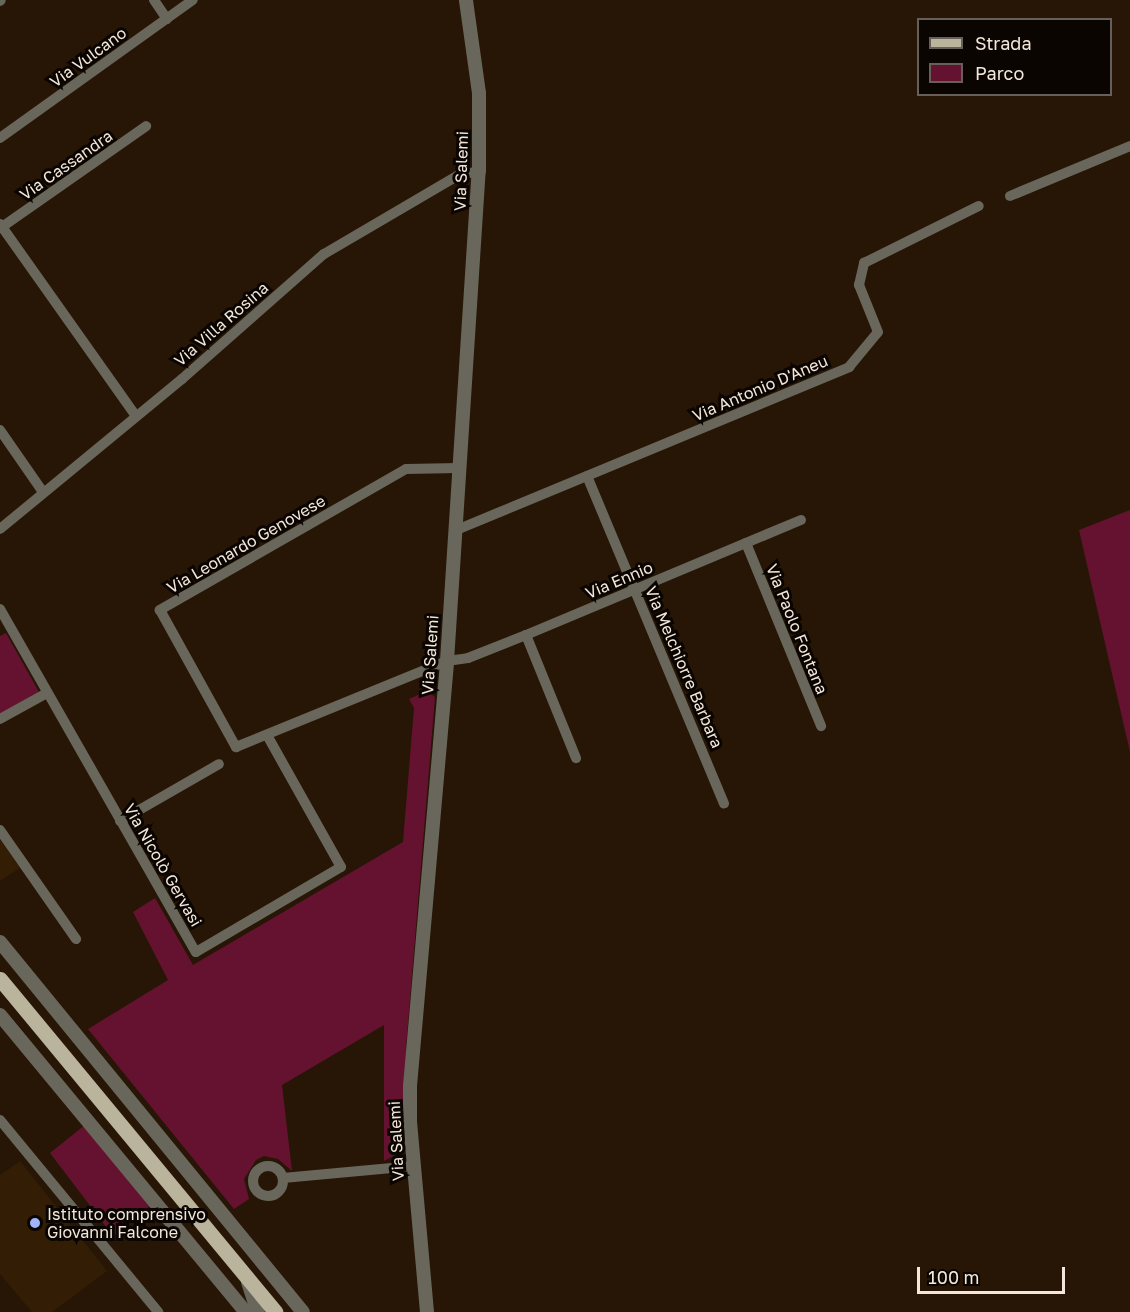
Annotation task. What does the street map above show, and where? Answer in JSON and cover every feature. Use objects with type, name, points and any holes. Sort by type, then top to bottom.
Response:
[{"type":"main road","points":[[0,979],[246,1274],[275,1312]]},
{"type":"street","points":[[154,0],[167,19]]},
{"type":"street","name":"Via Vulcano","points":[[0,138],[193,0]]},
{"type":"street","name":"Via Salemi","points":[[427,1312],[413,1166],[410,1086],[447,661],[479,171],[479,93],[466,0]]},
{"type":"street","name":"Via Cassandra","points":[[1,226],[146,126]]},
{"type":"street","points":[[1010,196],[1130,146]]},
{"type":"street","name":"Via Villa Rosina","points":[[0,529],[136,416],[324,254],[457,176],[479,171]]},
{"type":"street","name":"Via Antonio D'Aneu","points":[[454,531],[849,367],[878,332],[859,285],[864,263],[979,206]]},
{"type":"street","points":[[1,226],[136,416]]},
{"type":"street","points":[[0,430],[43,492]]},
{"type":"street","name":"Via Leonardo Genovese","points":[[236,747],[160,610],[406,469],[458,468]]},
{"type":"street","name":"Via Melchiorre Barbara","points":[[587,476],[724,804]]},
{"type":"street","name":"Via Ennio","points":[[236,747],[447,661],[468,658],[526,635],[801,520]]},
{"type":"street","name":"Via Paolo Fontana","points":[[746,543],[821,726]]},
{"type":"street","name":"Via Nicolò Gervasi","points":[[0,609],[196,952],[341,867],[267,735]]},
{"type":"street","points":[[526,635],[576,758]]},
{"type":"street","points":[[0,719],[47,693]]},
{"type":"street","points":[[120,821],[219,764]]},
{"type":"street","points":[[0,830],[76,939]]},
{"type":"street","points":[[0,942],[303,1312]]},
{"type":"street","points":[[0,1015],[246,1312]]},
{"type":"street","points":[[0,1120],[158,1312]]},
{"type":"street","points":[[283,1178],[413,1166]]},
{"type":"street","points":[[246,1274],[258,1312]]},
{"type":"shaded area","points":[[0,839],[20,868],[0,881]]},
{"type":"shaded area","name":"Istituto comprensivo Giovanni Falcone","points":[[20,1161],[107,1271],[52,1312],[32,1312],[0,1274],[0,1175]]},
{"type":"green space","points":[[1130,510],[1130,752],[1079,530]]},
{"type":"green space","points":[[6,633],[39,692],[0,714],[0,636]]},
{"type":"green space","points":[[427,691],[435,697],[406,1047],[404,1146],[401,1152],[384,1161],[384,1025],[282,1085],[292,1171],[278,1159],[264,1156],[256,1160],[244,1179],[249,1199],[234,1209],[88,1029],[168,980],[133,912],[155,898],[193,965],[403,842],[414,708],[409,699]]},
{"type":"green space","points":[[85,1125],[151,1205],[113,1236],[50,1153]]},
{"type":"place","name":"Istituto comprensivo Giovanni Falcone","points":[[35,1223]]}]
